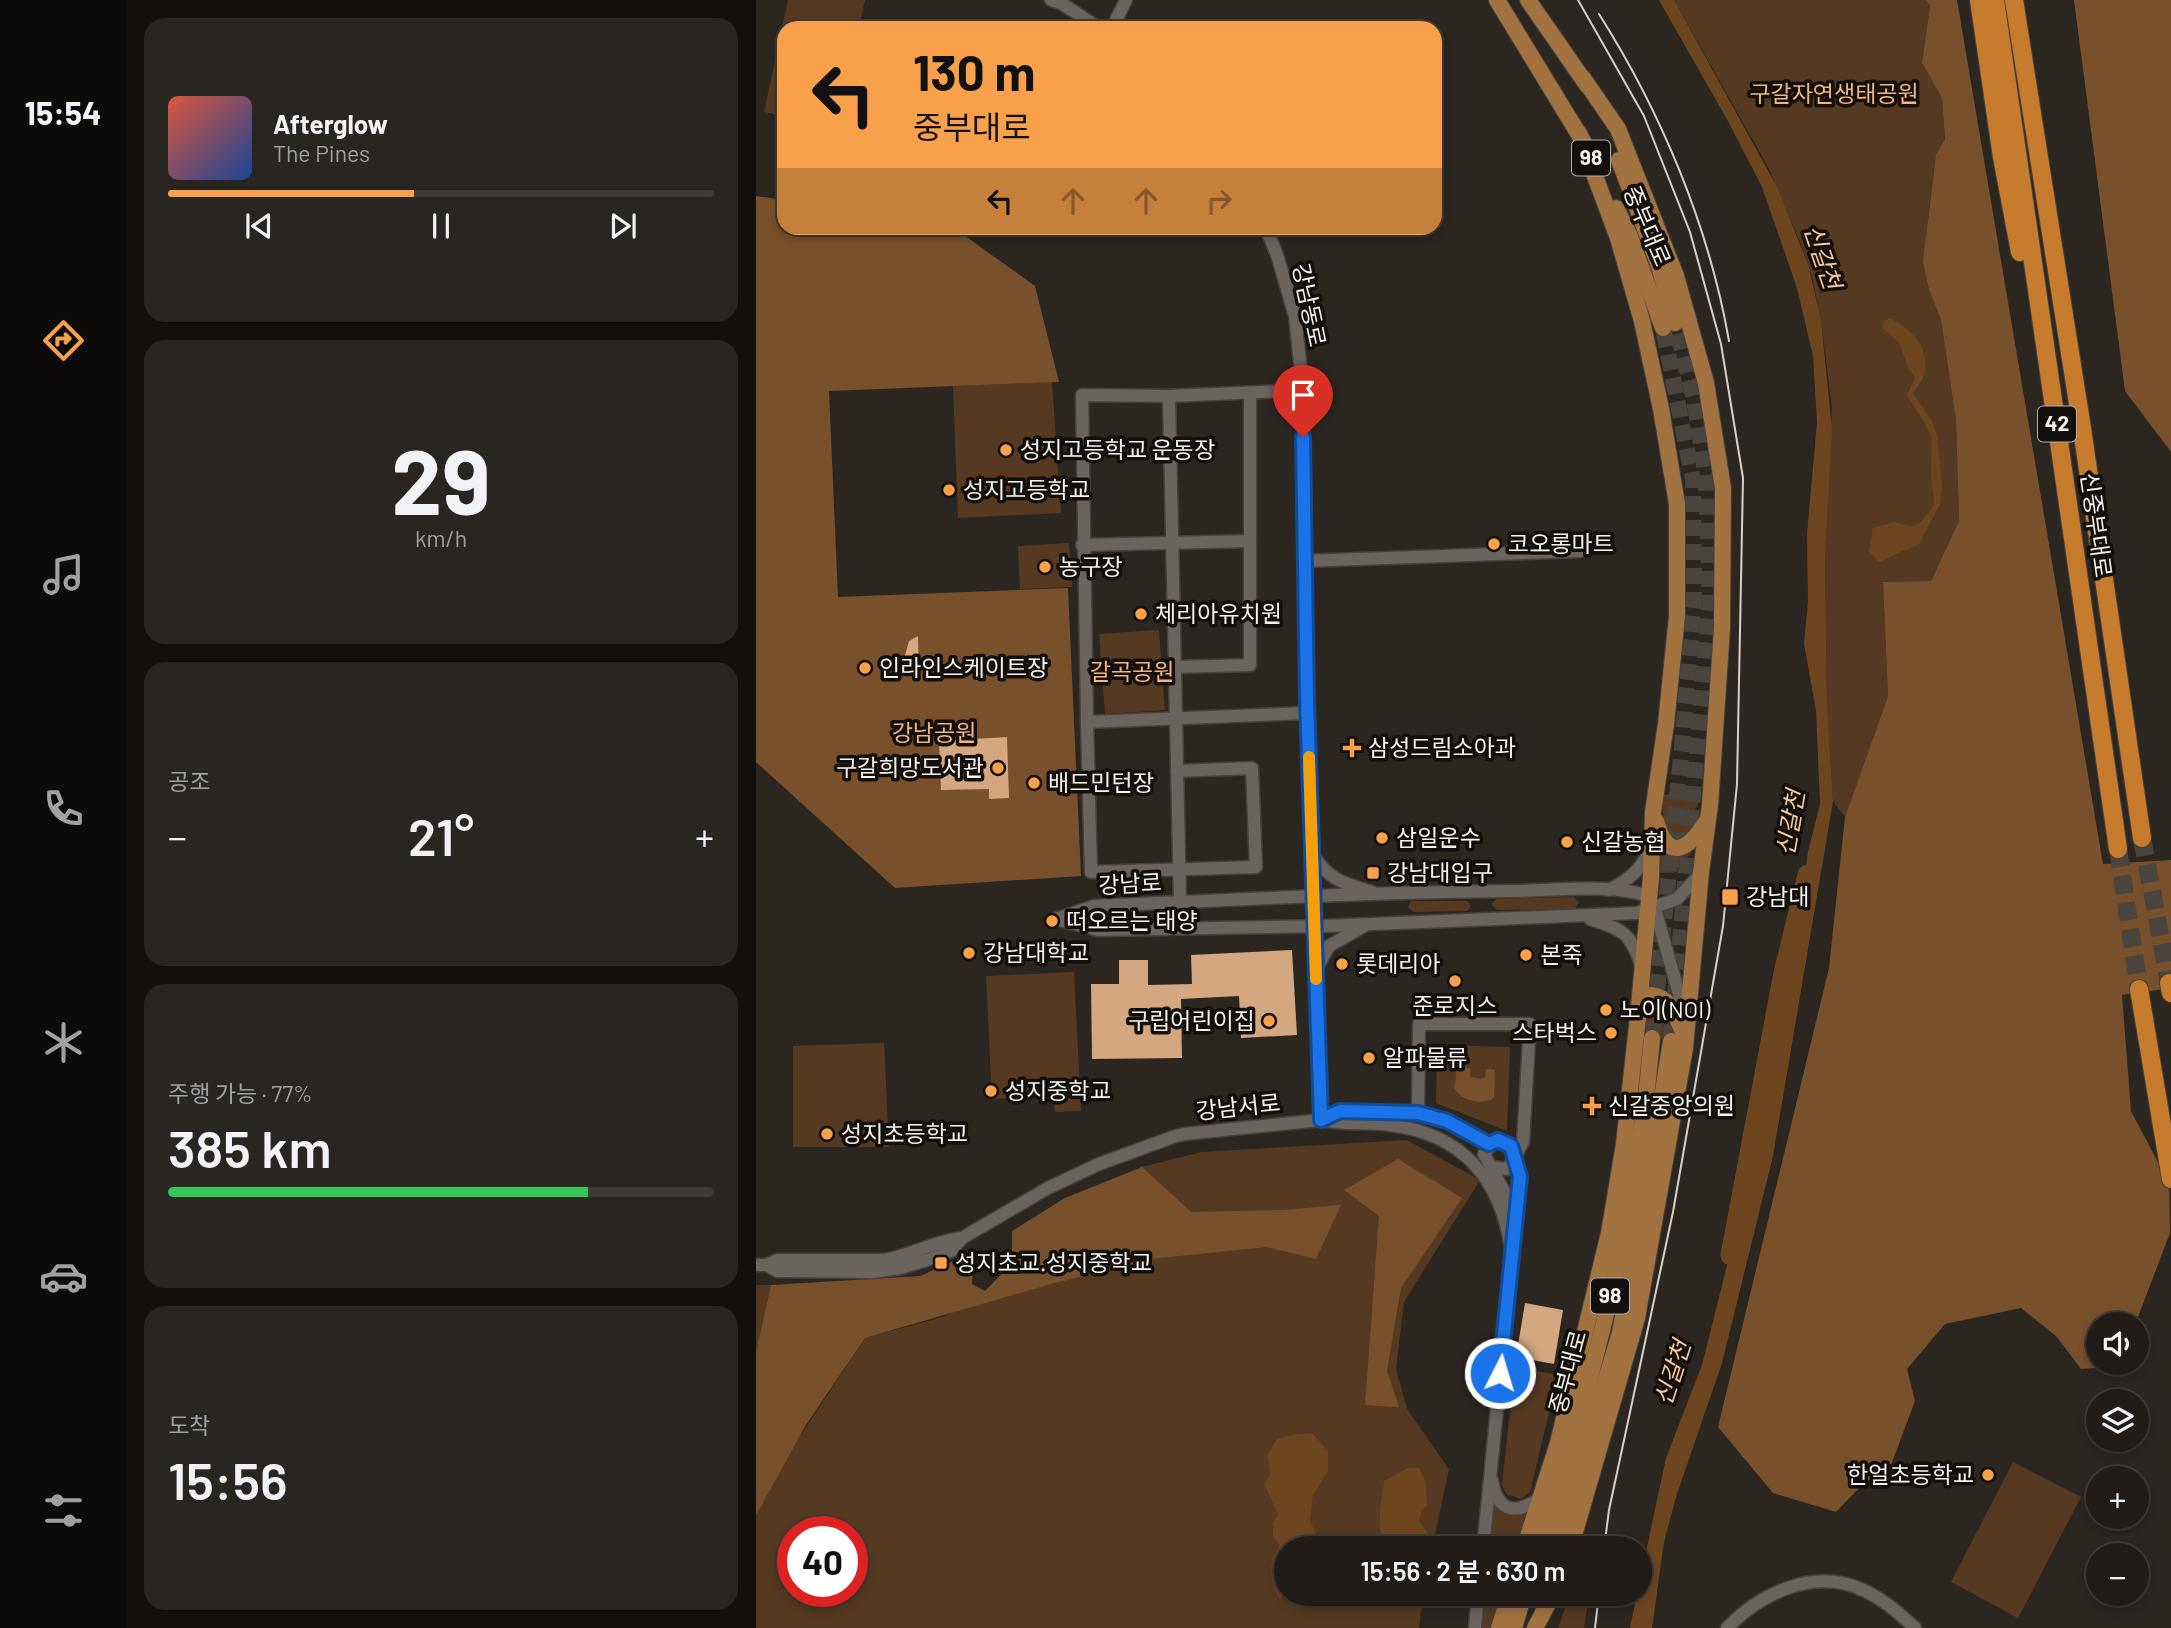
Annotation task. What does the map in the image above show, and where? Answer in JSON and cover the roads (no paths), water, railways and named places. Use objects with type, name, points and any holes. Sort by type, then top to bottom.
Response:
[{"type":"highway","points":[[1979,0],[2002,157],[2065,481]]},
{"type":"highway","name":"신중부대로","points":[[1995,0],[2118,849]]},
{"type":"highway","name":"신중부대로","points":[[2014,0],[2081,422],[2142,838]]},
{"type":"highway","points":[[2139,989],[2171,1179]]},
{"type":"main road","points":[[1490,0],[1517,33]]},
{"type":"main road","name":"중부대로","points":[[1497,0],[1579,133],[1629,234],[1669,326],[1660,266],[1605,125],[1583,78],[1528,0]]},
{"type":"main road","points":[[1574,1536],[1637,1318],[1680,1040],[1708,819],[1722,628],[1723,488],[1708,396],[1676,276],[1618,129],[1583,78]]},
{"type":"main road","points":[[1528,1536],[1558,1443],[1609,1233],[1618,1184],[1651,905],[1653,812],[1666,724],[1677,616],[1677,504],[1661,409],[1642,321],[1618,238],[1579,133]]},
{"type":"main road","points":[[1653,812],[1662,838],[1676,849],[1690,844],[1708,819]]},
{"type":"main road","points":[[1638,1017],[1651,995],[1663,996],[1671,1005],[1680,1040]]},
{"type":"main road","name":"중부대로","points":[[1543,1536],[1579,1418],[1625,1236],[1647,1098],[1652,1038]]},
{"type":"main road","name":"중부대로","points":[[1558,1536],[1620,1333],[1680,1040]]},
{"type":"main road","points":[[1499,1628],[1506,1606]]},
{"type":"main road","points":[[1514,1628],[1520,1606]]},
{"type":"main road","points":[[1534,1628],[1539,1606]]},
{"type":"main road","points":[[1534,1628],[1546,1606]]},
{"type":"street","points":[[1052,0],[1088,21]]},
{"type":"street","points":[[1116,21],[1126,0]]},
{"type":"street","name":"강남동로","points":[[1269,235],[1295,316],[1303,390],[1304,561],[1313,897]]},
{"type":"street","points":[[1177,771],[1252,768],[1256,867],[1090,872],[1082,395],[1169,396],[1303,390]]},
{"type":"street","points":[[1174,667],[1250,665],[1250,393]]},
{"type":"street","points":[[1169,396],[1180,902]]},
{"type":"street","points":[[1083,545],[1250,541]]},
{"type":"street","points":[[1304,561],[1580,551]]},
{"type":"street","points":[[1087,722],[1307,713]]},
{"type":"street","points":[[1609,914],[1609,890],[1640,870],[1652,848]]},
{"type":"street","points":[[1312,854],[1323,870],[1337,881],[1382,895]]},
{"type":"street","points":[[1680,1040],[1681,1001],[1651,905],[1677,899],[1701,872]]},
{"type":"street","name":"강남로","points":[[1609,890],[1651,905],[1609,914],[1314,926],[1098,930],[1056,919],[1094,906],[1382,895],[1609,890]]},
{"type":"street","points":[[1313,897],[1321,1120]]},
{"type":"street","points":[[1580,915],[1612,926],[1631,938],[1643,967]]},
{"type":"street","points":[[1316,971],[1329,946],[1368,924]]},
{"type":"street","points":[[1321,1120],[1342,1125],[1418,1125],[1449,1135],[1488,1163],[1506,1169],[1522,1142],[1530,1024],[1419,1024],[1418,1113]]},
{"type":"street","points":[[1321,1120],[1340,1111],[1418,1113],[1447,1121],[1489,1144]]},
{"type":"street","name":"강남서로","points":[[761,1265],[777,1260],[885,1260],[945,1240],[962,1238],[1058,1183],[1099,1164],[1173,1137],[1321,1120]]},
{"type":"street","points":[[1390,1124],[1418,1131],[1465,1154],[1489,1180],[1507,1222]]},
{"type":"street","points":[[1489,1144],[1498,1140],[1508,1143],[1514,1141],[1524,1127]]},
{"type":"street","points":[[1484,1536],[1520,1177],[1508,1143]]},
{"type":"street","points":[[1489,1144],[1488,1163],[1508,1199],[1507,1222],[1511,1249]]},
{"type":"street","points":[[1491,1471],[1499,1501],[1509,1508],[1527,1508],[1540,1498]]},
{"type":"street","points":[[1727,1628],[1745,1611],[1771,1595],[1801,1583],[1821,1582],[1845,1583],[1862,1589],[1882,1600],[1915,1628]]},
{"type":"street","points":[[1475,1628],[1477,1606]]},
{"type":"waterway","name":"신갈천","points":[[1731,1255],[1784,973],[1808,875]]},
{"type":"tunnel","points":[[1671,1041],[1710,602],[1706,478],[1694,399],[1675,323]]},
{"type":"tunnel","points":[[1652,1038],[1682,747],[1694,599],[1693,480],[1663,328]]},
{"type":"tunnel","points":[[2142,838],[2169,983]]},
{"type":"tunnel","points":[[2118,849],[2139,989]]},
{"type":"tram line","points":[[1578,0],[1644,116],[1690,232],[1721,344],[1743,478],[1737,784],[1723,926],[1673,1212],[1606,1536]]},
{"type":"tram line","points":[[1599,14],[1643,90],[1680,171],[1709,255],[1729,341]]},
{"type":"tram line","points":[[1595,1628],[1598,1606]]},
{"type":"place","name":"성지고등학교 운동장","points":[[1006,450]]},
{"type":"place","name":"성지고등학교","points":[[949,490]]},
{"type":"place","name":"코오롱마트","points":[[1494,544]]},
{"type":"place","name":"농구장","points":[[1045,567]]},
{"type":"place","name":"체리아유치원","points":[[1141,614]]},
{"type":"place","name":"인라인스케이트장","points":[[865,668]]},
{"type":"place","name":"삼성드림소아과","points":[[1352,748]]},
{"type":"place","name":"구갈희망도서관","points":[[998,768]]},
{"type":"place","name":"배드민턴장","points":[[1034,783]]},
{"type":"place","name":"삼일운수","points":[[1382,838]]},
{"type":"place","name":"신갈농협","points":[[1567,842]]},
{"type":"place","name":"강남대입구","points":[[1373,873]]},
{"type":"place","name":"강남대","points":[[1730,897]]},
{"type":"place","name":"떠오르는 태양","points":[[1052,921]]},
{"type":"place","name":"강남대학교","points":[[969,953]]},
{"type":"place","name":"본죽","points":[[1526,955]]},
{"type":"place","name":"롯데리아","points":[[1342,964]]},
{"type":"place","name":"준로지스","points":[[1455,981]]},
{"type":"place","name":"노이(NOI)","points":[[1606,1010]]},
{"type":"place","name":"구립어린이집","points":[[1269,1021]]},
{"type":"place","name":"스타벅스","points":[[1611,1033]]},
{"type":"place","name":"알파물류","points":[[1369,1058]]},
{"type":"place","name":"성지중학교","points":[[991,1091]]},
{"type":"place","name":"신갈중앙의원","points":[[1592,1106]]},
{"type":"place","name":"성지초등학교","points":[[827,1134]]},
{"type":"place","name":"성지초교.성지중학교","points":[[941,1263]]},
{"type":"place","name":"한얼초등학교","points":[[1988,1475]]},
{"type":"park label","name":"구갈자연생태공원","points":[[1834,94]]},
{"type":"park label","name":"갈곡공원","points":[[1132,672]]},
{"type":"park label","name":"강남공원","points":[[934,733]]}]
